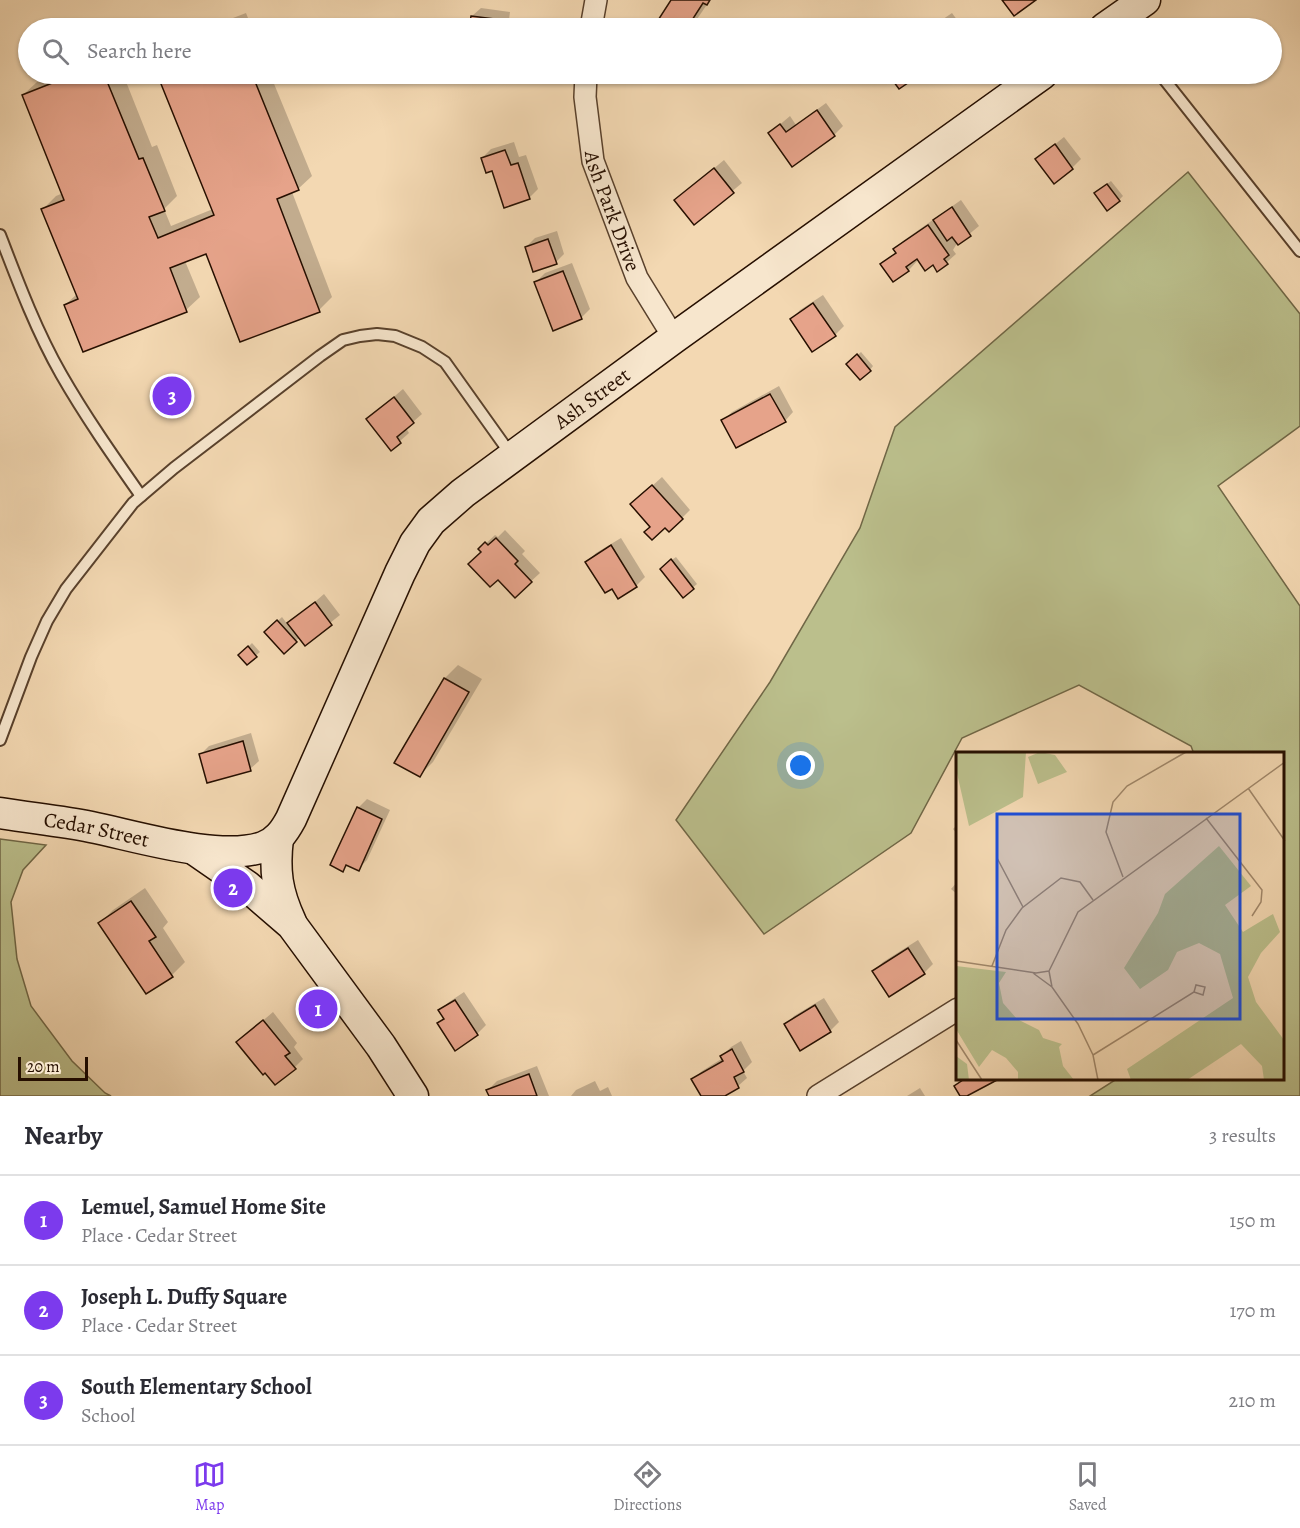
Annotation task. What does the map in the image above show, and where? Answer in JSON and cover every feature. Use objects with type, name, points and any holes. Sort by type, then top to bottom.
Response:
[{"type":"street","points":[[593,18],[596,0]]},
{"type":"street","points":[[1125,18],[1144,0]]},
{"type":"street","name":"Ash Park Drive","points":[[586,84],[585,97],[593,161],[637,278],[674,338]]},
{"type":"street","name":"Ash Street","points":[[278,838],[291,819],[400,573],[431,521],[512,457],[674,338],[1028,84]]},
{"type":"street","name":"Cedar Street","points":[[0,813],[87,826],[208,850],[244,851],[261,848],[278,838]]},
{"type":"street","name":"Cedar Street","points":[[278,838],[276,869],[278,890],[292,925]]},
{"type":"street","name":"Cedar Street","points":[[190,848],[224,868],[248,886],[292,925],[381,1046],[413,1096]]},
{"type":"street","points":[[818,1096],[956,1010]]},
{"type":"lane","points":[[1168,84],[1300,251]]},
{"type":"lane","points":[[0,235],[39,332],[60,372],[88,420],[141,496]]},
{"type":"lane","points":[[0,740],[47,621],[66,590],[133,502],[174,468],[344,340],[377,334],[395,336],[422,347],[445,362],[512,457]]},
{"type":"green space","points":[[1188,172],[1300,314],[1300,426],[1218,486],[1300,606],[1300,1096],[1090,1096],[1113,1081],[1285,1081],[1285,752],[1193,752],[1191,746],[1079,685],[962,738],[911,833],[764,934],[676,820],[770,682],[860,528],[895,427]]},
{"type":"green space","points":[[0,839],[46,845],[23,870],[11,902],[17,959],[31,1006],[72,1061],[111,1096],[0,1096]]},
{"type":"building","points":[[671,0],[710,0],[707,5],[703,3],[693,18],[659,18]]},
{"type":"building","points":[[1002,0],[1036,0],[1014,16]]},
{"type":"building","points":[[50,84],[108,84],[139,159],[143,158],[165,211],[149,217],[158,238],[214,215],[161,84],[256,84],[299,190],[277,199],[320,312],[240,342],[206,254],[170,268],[187,312],[83,352],[64,305],[78,299],[41,209],[64,200],[22,95]]},
{"type":"building","points":[[895,84],[906,84],[899,89]]},
{"type":"building","points":[[817,110],[835,136],[792,167],[768,133],[780,124],[786,132]]},
{"type":"building","points":[[1055,144],[1073,169],[1054,184],[1035,159]]},
{"type":"building","points":[[505,150],[511,165],[518,163],[530,199],[504,208],[492,171],[486,173],[481,158]]},
{"type":"building","points":[[714,168],[734,193],[694,225],[674,200]]},
{"type":"building","points":[[1107,184],[1120,201],[1107,211],[1094,193]]},
{"type":"building","points":[[952,207],[971,236],[958,245],[952,237],[947,241],[933,220]]},
{"type":"building","points":[[928,225],[949,255],[944,259],[948,264],[937,272],[933,265],[925,271],[917,259],[906,267],[909,271],[893,282],[880,264],[896,253],[893,249]]},
{"type":"building","points":[[548,239],[557,264],[533,272],[525,247]]},
{"type":"building","points":[[563,271],[582,319],[553,331],[534,282]]},
{"type":"building","points":[[813,303],[836,336],[812,352],[790,319]]},
{"type":"building","points":[[857,354],[871,371],[860,380],[846,364]]},
{"type":"building","points":[[770,394],[786,422],[736,448],[721,420]]},
{"type":"building","points":[[394,397],[414,423],[397,437],[401,443],[391,451],[366,419]]},
{"type":"building","points":[[652,485],[683,519],[669,532],[665,528],[652,540],[644,532],[650,527],[630,504]]},
{"type":"building","points":[[496,538],[518,561],[515,564],[532,582],[515,598],[498,580],[490,587],[468,564],[481,552],[478,549],[485,542],[488,545]]},
{"type":"building","points":[[611,545],[637,587],[618,599],[612,589],[605,593],[585,562]]},
{"type":"building","points":[[671,559],[694,589],[683,598],[660,569]]},
{"type":"building","points":[[315,602],[332,625],[305,646],[287,623]]},
{"type":"building","points":[[277,620],[297,642],[284,654],[264,632]]},
{"type":"building","points":[[248,646],[257,657],[247,665],[238,655]]},
{"type":"building","points":[[444,678],[469,692],[420,777],[394,763]]},
{"type":"building","points":[[243,741],[251,771],[207,783],[199,754]]},
{"type":"building","points":[[357,807],[382,819],[359,871],[346,865],[343,872],[330,865]]},
{"type":"building","points":[[131,901],[156,937],[149,941],[173,977],[146,994],[98,923]]},
{"type":"building","points":[[908,948],[925,974],[889,997],[872,971]]},
{"type":"building","points":[[455,1000],[478,1035],[455,1051],[437,1023],[444,1019],[438,1010]]},
{"type":"building","points":[[815,1005],[831,1032],[800,1051],[784,1024]]},
{"type":"building","points":[[263,1020],[290,1053],[285,1056],[296,1069],[275,1085],[265,1073],[263,1075],[236,1042]]},
{"type":"building","points":[[732,1049],[744,1072],[734,1077],[739,1088],[725,1096],[701,1096],[691,1079],[723,1061],[720,1056]]},
{"type":"building","points":[[529,1074],[537,1096],[489,1096],[486,1090]]},
{"type":"building","points":[[962,1081],[995,1081],[967,1096],[960,1096],[954,1086]]},
{"type":"place","name":"South Elementary School","points":[[172,396]]},
{"type":"place","name":"Joseph L. Duffy Square","points":[[233,888]]},
{"type":"place","name":"Lemuel, Samuel Home Site","points":[[318,1009]]}]
